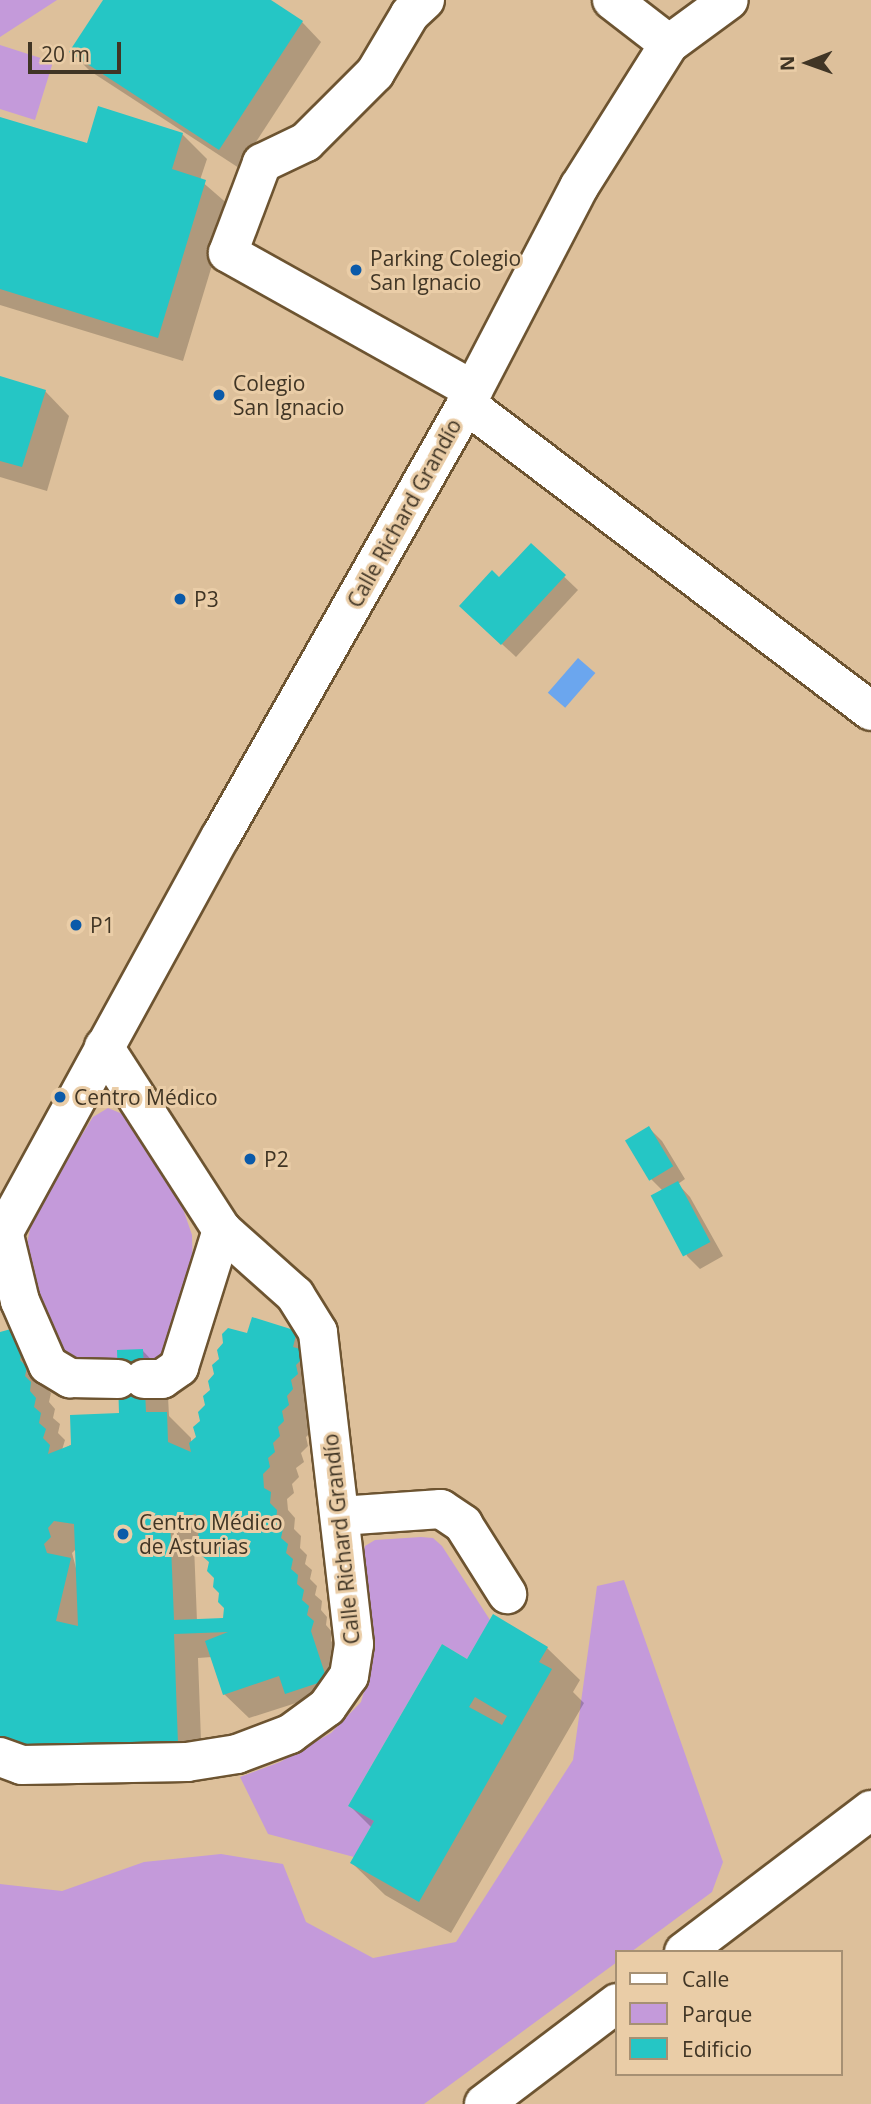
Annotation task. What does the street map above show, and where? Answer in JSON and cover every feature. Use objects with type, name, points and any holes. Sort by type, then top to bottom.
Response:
[{"type":"street","points":[[425,0],[410,14],[375,73],[306,142],[262,163],[228,253],[469,397],[871,711]]},
{"type":"street","points":[[612,0],[669,44]]},
{"type":"street","name":"Calle Richard Grandío","points":[[222,1230],[179,1367],[162,1379],[131,1379],[70,1378],[48,1365],[20,1301],[2,1237],[104,1048],[469,397],[579,187],[669,44],[729,0]]},
{"type":"street","name":"Calle Richard Grandío","points":[[0,1757],[22,1765],[187,1762],[237,1754],[290,1734],[327,1707],[349,1676],[354,1644],[318,1332],[295,1295],[222,1230],[104,1048]]},
{"type":"street","points":[[340,1516],[441,1509],[463,1524],[507,1594]]},
{"type":"street","points":[[687,1950],[871,1811]]},
{"type":"street","points":[[484,2104],[616,2004]]},
{"type":"green space","points":[[0,0],[57,0],[0,37]]},
{"type":"green space","points":[[0,45],[53,62],[35,120],[0,109]]},
{"type":"green space","points":[[108,1108],[125,1115],[178,1194],[192,1235],[193,1273],[164,1358],[154,1363],[66,1359],[30,1276],[26,1247],[34,1212],[93,1117]]},
{"type":"green space","points":[[433,1538],[442,1546],[490,1620],[467,1659],[442,1644],[348,1806],[374,1821],[354,1857],[268,1834],[240,1777],[280,1762],[331,1733],[361,1702],[373,1660],[362,1557],[365,1546],[375,1540]]},
{"type":"green space","points":[[624,1580],[723,1862],[712,1892],[634,1950],[616,1950],[616,1963],[424,2104],[0,2104],[0,1884],[62,1891],[144,1862],[221,1854],[283,1864],[306,1922],[373,1958],[456,1942],[573,1760],[597,1586]]},
{"type":"water","points":[[578,658],[595,673],[565,708],[548,693]]},
{"type":"building","points":[[103,0],[271,0],[303,21],[219,150],[69,52]]},
{"type":"building","points":[[98,106],[183,133],[172,169],[206,180],[158,338],[0,289],[0,117],[87,143]]},
{"type":"building","points":[[0,376],[46,390],[22,467],[0,461]]},
{"type":"building","points":[[531,543],[566,575],[501,645],[459,606],[492,570],[499,577]]},
{"type":"building","points":[[649,1126],[673,1166],[649,1181],[625,1140]]},
{"type":"building","points":[[678,1181],[710,1242],[683,1256],[651,1196]]},
{"type":"building","name":"Centro Médico de Asturias","points":[[252,1317],[297,1331],[293,1347],[300,1349],[303,1358],[296,1365],[298,1374],[291,1380],[293,1389],[287,1396],[289,1405],[282,1411],[284,1421],[278,1427],[280,1436],[273,1443],[275,1452],[268,1458],[270,1467],[263,1474],[264,1488],[271,1492],[270,1503],[277,1510],[276,1522],[283,1529],[281,1538],[288,1544],[286,1553],[293,1559],[291,1569],[298,1575],[297,1584],[304,1590],[302,1600],[309,1606],[307,1615],[314,1621],[311,1631],[327,1680],[285,1694],[279,1676],[223,1695],[205,1641],[228,1632],[174,1634],[178,1744],[19,1746],[0,1740],[0,1332],[11,1329],[18,1335],[16,1345],[22,1351],[20,1360],[27,1367],[25,1376],[31,1382],[30,1391],[36,1398],[34,1407],[41,1413],[39,1423],[46,1429],[43,1438],[50,1445],[48,1454],[71,1445],[70,1415],[119,1413],[117,1350],[143,1349],[146,1412],[167,1412],[168,1442],[191,1452],[189,1443],[196,1437],[193,1427],[200,1421],[198,1412],[205,1405],[203,1396],[210,1390],[208,1381],[214,1374],[212,1365],[219,1359],[217,1350],[223,1343],[222,1334],[228,1328],[247,1333]],"holes":[[[196,1514],[194,1525],[199,1531],[197,1541],[204,1547],[202,1556],[209,1562],[207,1571],[214,1578],[213,1587],[219,1593],[218,1602],[224,1608],[223,1618],[174,1620],[170,1520]],[[54,1521],[74,1524],[78,1626],[56,1621],[71,1558],[47,1553],[44,1544],[51,1537],[48,1528]]]},
{"type":"building","points":[[493,1614],[548,1647],[539,1662],[552,1669],[419,1902],[350,1863],[374,1821],[348,1806],[442,1644],[467,1659]],"holes":[[[475,1697],[507,1716],[502,1725],[469,1707]]]},
{"type":"place","name":"Parking Colegio San Ignacio","points":[[356,270]]},
{"type":"place","name":"Colegio San Ignacio","points":[[219,395]]},
{"type":"place","name":"P3","points":[[180,599]]},
{"type":"place","name":"P1","points":[[76,925]]},
{"type":"place","name":"Centro Médico","points":[[60,1097]]},
{"type":"place","name":"P2","points":[[250,1159]]},
{"type":"place","name":"Centro Médico de Asturias","points":[[123,1534]]}]
